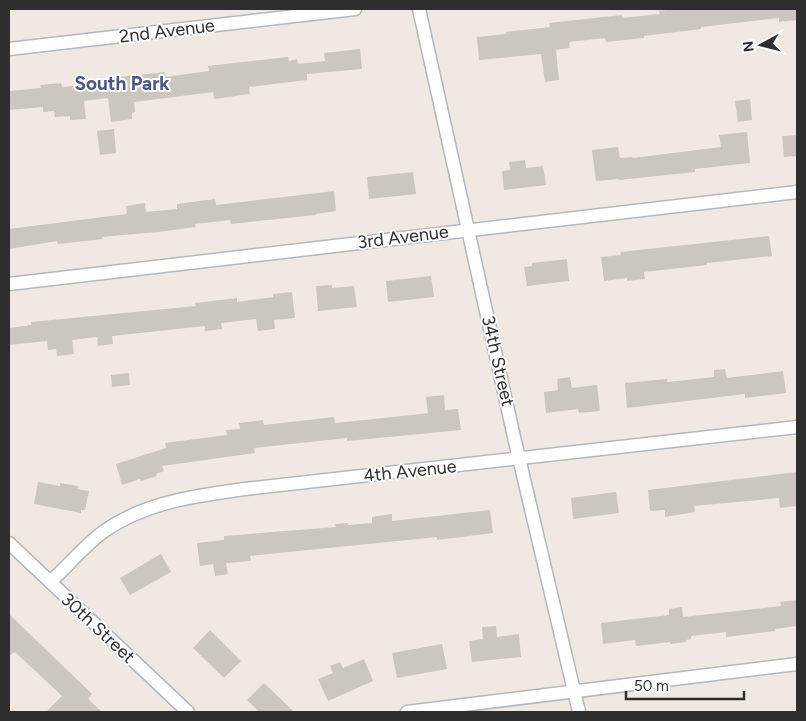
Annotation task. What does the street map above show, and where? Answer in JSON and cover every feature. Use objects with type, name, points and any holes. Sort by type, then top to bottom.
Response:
[{"type":"street","name":"2nd Avenue","points":[[9,49],[354,9]]},
{"type":"street","name":"34th Street","points":[[420,9],[520,459],[579,712]]},
{"type":"street","name":"3rd Avenue","points":[[9,284],[797,192]]},
{"type":"street","name":"4th Avenue","points":[[50,582],[101,533],[134,514],[189,497],[245,489],[797,427]]},
{"type":"street","name":"30th Street","points":[[9,543],[188,712]]},
{"type":"street","points":[[407,712],[797,664]]},
{"type":"building","points":[[674,9],[797,9],[797,20],[779,22],[779,18],[701,27],[701,29],[644,36],[644,38],[606,42],[605,38],[569,42],[570,48],[556,50],[559,80],[545,82],[541,54],[479,60],[477,37],[550,27],[549,23],[622,15],[622,18],[660,14],[659,11]]},
{"type":"building","points":[[360,49],[362,69],[307,74],[307,80],[249,87],[250,94],[214,99],[213,92],[134,102],[135,112],[132,113],[132,119],[111,122],[108,98],[84,101],[86,119],[70,120],[70,116],[55,117],[54,111],[43,112],[43,107],[9,110],[9,91],[41,88],[40,85],[61,83],[62,87],[94,84],[93,80],[165,72],[165,77],[209,71],[208,66],[288,57],[289,61],[297,59],[298,64],[325,61],[324,53]]},
{"type":"building","points":[[750,99],[752,120],[738,122],[735,101]]},
{"type":"building","points":[[114,129],[116,153],[100,155],[97,131]]},
{"type":"building","points":[[747,132],[750,163],[695,169],[695,172],[596,181],[592,150],[618,147],[620,158],[633,158],[721,147],[719,135]]},
{"type":"building","points":[[797,135],[797,156],[784,157],[782,136]]},
{"type":"building","points":[[525,160],[526,168],[543,166],[546,185],[504,190],[502,171],[510,170],[509,162]]},
{"type":"building","points":[[413,172],[416,194],[369,199],[367,177]]},
{"type":"building","points":[[334,191],[336,211],[316,215],[231,224],[230,220],[195,224],[196,227],[158,232],[102,237],[103,239],[58,244],[57,241],[9,249],[9,229],[127,214],[126,206],[145,203],[146,212],[177,209],[177,204],[215,199],[216,205]]},
{"type":"building","points":[[769,236],[772,256],[644,272],[645,279],[627,281],[627,278],[604,281],[601,257],[621,255],[620,252]]},
{"type":"building","points":[[567,259],[569,281],[527,286],[524,267],[532,266],[532,263]]},
{"type":"building","points":[[431,276],[434,297],[388,302],[386,281]]},
{"type":"building","points":[[332,285],[332,288],[354,286],[357,307],[318,311],[316,286]]},
{"type":"building","points":[[292,292],[295,318],[274,320],[275,329],[258,331],[256,319],[221,323],[222,329],[205,331],[205,326],[112,336],[113,344],[98,346],[97,337],[72,340],[74,354],[57,356],[56,349],[48,350],[47,341],[9,345],[9,328],[31,325],[31,322],[196,306],[195,303],[237,298],[237,302],[273,297],[273,294]]},
{"type":"building","points":[[725,369],[727,378],[783,371],[786,393],[745,398],[745,394],[627,408],[625,383],[667,379],[667,382],[714,377],[714,370]]},
{"type":"building","points":[[129,373],[130,385],[112,387],[111,375]]},
{"type":"building","points":[[570,377],[572,388],[597,385],[600,411],[579,413],[578,409],[546,413],[544,392],[558,390],[557,379]]},
{"type":"building","points":[[444,395],[445,410],[458,409],[461,430],[347,441],[347,438],[254,448],[255,453],[162,466],[164,471],[156,474],[157,476],[122,485],[116,464],[166,448],[165,443],[227,435],[226,430],[240,429],[239,423],[263,420],[264,425],[334,417],[335,423],[428,413],[426,397]]},
{"type":"building","points":[[797,472],[797,506],[780,508],[779,498],[694,506],[695,512],[665,517],[665,510],[650,511],[648,490]]},
{"type":"building","points":[[38,482],[60,486],[60,483],[78,486],[77,489],[89,491],[85,510],[81,510],[81,513],[34,504]]},
{"type":"building","points":[[616,492],[619,513],[573,519],[571,498]]},
{"type":"building","points":[[490,510],[493,533],[437,540],[437,537],[250,556],[251,561],[226,563],[228,574],[215,576],[213,564],[200,566],[197,543],[224,540],[224,536],[336,527],[335,524],[372,523],[372,517],[392,514],[392,521]]},
{"type":"building","points":[[161,554],[171,572],[130,595],[120,578]]},
{"type":"building","points":[[797,600],[797,626],[775,629],[775,631],[726,637],[726,632],[691,636],[691,639],[686,640],[686,642],[670,644],[670,642],[636,646],[635,640],[603,644],[601,623],[669,615],[669,609],[682,607],[683,617],[781,606],[780,602]]},
{"type":"building","points":[[9,614],[92,694],[88,699],[102,712],[46,712],[62,696],[15,652],[9,656]]},
{"type":"building","points":[[496,626],[497,637],[519,634],[521,657],[472,662],[469,641],[483,639],[482,627]]},
{"type":"building","points":[[210,630],[241,661],[224,678],[193,648]]},
{"type":"building","points":[[442,644],[447,669],[397,678],[392,653]]},
{"type":"building","points":[[364,659],[373,681],[328,701],[318,679],[333,673],[330,666],[340,662],[343,668]]},
{"type":"building","points":[[264,683],[294,712],[259,712],[247,700]]},
{"type":"district","name":"South Park","points":[[122,83]]}]
